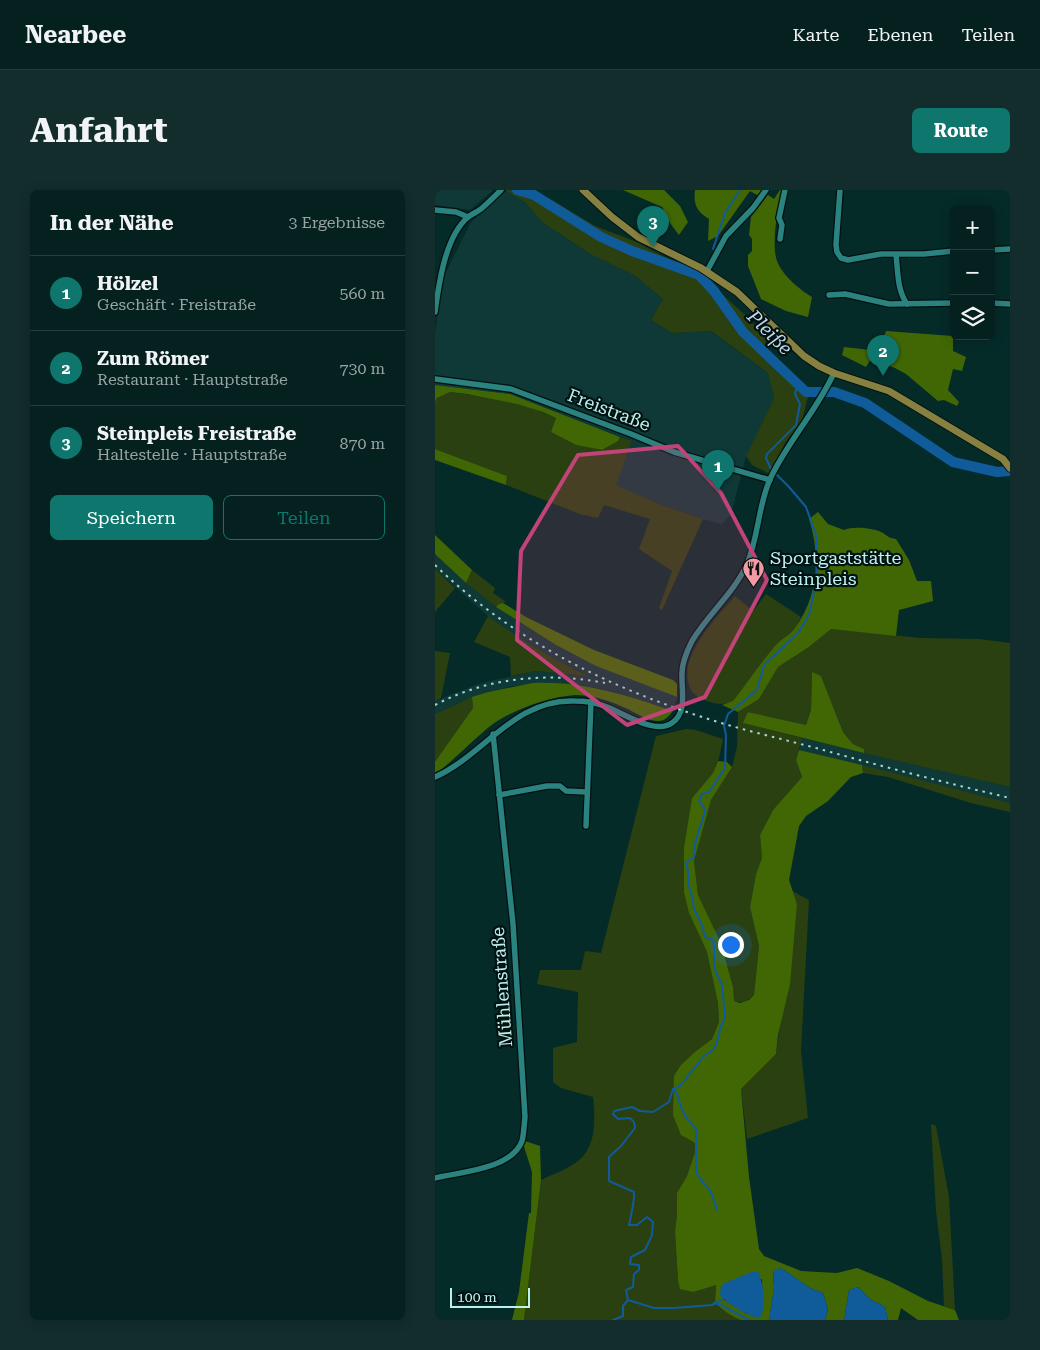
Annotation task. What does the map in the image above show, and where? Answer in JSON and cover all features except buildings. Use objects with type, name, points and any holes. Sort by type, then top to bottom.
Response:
[{"type":"main road","points":[[583,190],[612,217],[638,236],[707,271],[737,292],[804,356],[819,366],[834,373],[889,391],[1003,459],[1009,466]]},
{"type":"street","points":[[707,271],[726,236],[753,208],[766,190]]},
{"type":"street","points":[[780,239],[781,225],[779,218],[785,190]]},
{"type":"street","points":[[840,190],[836,245],[837,252],[841,258],[848,260],[869,255],[950,251]]},
{"type":"street","points":[[435,312],[437,280],[451,243],[468,217],[482,208],[501,191]]},
{"type":"street","points":[[435,210],[456,212],[468,217]]},
{"type":"street","points":[[995,250],[1010,248]]},
{"type":"street","points":[[896,255],[899,284],[903,299],[907,304]]},
{"type":"street","points":[[829,295],[845,294],[889,304],[950,303]]},
{"type":"street","points":[[995,303],[1010,304]]},
{"type":"street","points":[[435,777],[455,766],[493,734],[529,712],[548,704],[565,701],[591,702],[611,708],[653,727],[668,725],[673,722],[680,712],[683,699],[682,672],[687,652],[705,622],[733,586],[747,562],[771,478],[788,445],[821,400],[834,373]]},
{"type":"street","name":"Freistraße","points":[[435,379],[511,389],[674,452],[771,478]]},
{"type":"street","points":[[586,826],[591,702]]},
{"type":"street","name":"Mühlenstraße","points":[[435,1178],[494,1165],[508,1158],[517,1150],[522,1140],[525,1117],[513,924],[493,734]]},
{"type":"street","points":[[499,795],[547,786],[560,786],[566,791],[586,792]]},
{"type":"highlighted area","points":[[678,446],[721,493],[767,580],[705,697],[627,725],[517,640],[521,551],[578,455]]},
{"type":"shaded area","points":[[435,190],[493,190],[470,210],[435,205]]},
{"type":"shaded area","points":[[506,191],[525,202],[542,222],[592,255],[634,275],[663,299],[651,320],[672,333],[710,331],[768,373],[774,398],[746,456],[731,514],[722,524],[662,505],[615,485],[632,441],[510,394],[435,385],[435,332],[444,276],[471,222]]},
{"type":"shaded area","points":[[435,554],[466,583],[496,607],[556,645],[596,666],[677,697],[673,711],[611,691],[581,685],[550,683],[514,686],[488,692],[435,714],[435,701],[478,684],[536,671],[587,675],[524,642],[488,616],[435,569]]},
{"type":"shaded area","points":[[802,738],[1010,787],[1010,803],[799,750]]},
{"type":"green space","points":[[507,190],[524,190],[552,200],[595,226],[634,241],[702,276],[744,314],[767,339],[764,349],[808,397],[802,420],[785,443],[770,474],[752,465],[746,456],[774,398],[768,373],[711,331],[672,333],[651,320],[663,299],[634,275],[592,255],[542,222],[525,202]]},
{"type":"green space","points":[[623,190],[664,190],[680,206],[688,222],[679,235],[662,207]]},
{"type":"green space","points":[[695,190],[763,190],[759,196],[750,191],[718,236],[708,241],[709,219],[697,207]]},
{"type":"green space","points":[[782,190],[776,226],[775,254],[779,266],[787,277],[812,297],[808,317],[786,311],[761,299],[748,266],[748,255],[752,251],[752,239],[749,235],[751,217],[768,195],[774,199]]},
{"type":"green space","points":[[886,331],[950,336],[950,340],[953,340],[953,351],[966,357],[962,371],[953,369],[948,390],[959,402],[957,406],[944,400],[938,401],[906,374],[895,368],[871,359],[866,367],[842,355],[844,347],[879,351]]},
{"type":"green space","points":[[435,385],[510,394],[620,437],[618,441],[602,450],[576,445],[551,432],[556,418],[543,412],[517,404],[450,392],[437,398],[435,402]]},
{"type":"green space","points":[[450,392],[504,401],[543,412],[556,418],[551,432],[576,445],[602,450],[618,441],[620,437],[632,441],[616,485],[662,505],[703,519],[662,610],[659,608],[672,571],[639,549],[650,519],[604,505],[598,518],[580,514],[506,485],[507,476],[435,449],[435,402],[437,398]]},
{"type":"green space","points":[[435,449],[507,476],[506,485],[435,460]]},
{"type":"green space","points":[[818,512],[828,524],[844,530],[852,528],[868,529],[896,539],[909,560],[917,581],[931,581],[933,601],[899,610],[896,636],[831,629],[809,647],[778,667],[759,699],[738,712],[722,705],[733,701],[775,646],[793,630],[803,616],[813,590],[816,562],[813,533],[809,519]]},
{"type":"green space","points":[[435,535],[472,570],[466,583],[435,554]]},
{"type":"green space","points":[[435,569],[455,588],[435,612]]},
{"type":"green space","points":[[472,570],[495,588],[493,593],[506,602],[496,607],[466,583]]},
{"type":"green space","points":[[766,594],[801,617],[795,629],[777,644],[733,701],[717,704],[697,696],[693,693],[688,681],[690,658],[695,647],[711,624],[735,596],[753,611]]},
{"type":"green space","points":[[503,603],[526,617],[594,650],[673,680],[677,684],[677,697],[596,666],[556,645],[496,607]]},
{"type":"green space","points":[[488,616],[537,649],[589,676],[536,671],[511,676],[510,657],[474,642]]},
{"type":"green space","points":[[831,629],[921,638],[979,639],[1010,643],[1010,787],[864,753],[864,749],[853,744],[843,732],[821,676],[812,673],[811,710],[806,725],[748,712],[744,723],[802,738],[796,760],[802,777],[773,810],[760,835],[762,858],[756,874],[750,907],[759,946],[754,995],[745,1001],[734,1001],[733,987],[721,943],[698,895],[694,861],[711,800],[732,767],[737,747],[738,712],[759,699],[778,667],[809,647]]},
{"type":"green space","points":[[435,651],[450,653],[441,698],[435,701]]},
{"type":"green space","points":[[812,672],[821,676],[843,732],[853,744],[864,749],[864,753],[743,723],[748,712],[806,725],[811,710]]},
{"type":"green space","points":[[533,683],[570,684],[605,690],[673,711],[665,719],[658,721],[649,719],[617,704],[594,697],[575,695],[543,701],[511,713],[493,724],[435,774],[435,762],[473,708],[472,697]]},
{"type":"green space","points":[[472,697],[473,708],[435,763],[435,714]]},
{"type":"green space","points":[[686,729],[696,730],[723,739],[719,758],[713,773],[692,798],[689,913],[707,952],[718,1003],[719,1022],[712,1039],[696,1051],[694,1142],[696,1149],[687,1176],[677,1193],[675,1232],[678,1281],[681,1289],[716,1285],[715,1303],[740,1320],[524,1320],[541,1180],[571,1166],[585,1154],[592,1139],[594,1122],[593,1097],[561,1088],[553,1082],[553,1048],[577,1042],[578,992],[537,984],[540,970],[581,970],[585,951],[601,953],[656,736]]},
{"type":"green space","points":[[799,750],[862,765],[863,773],[851,777],[828,801],[806,816],[799,826],[789,880],[797,904],[790,984],[778,1035],[776,1054],[741,1089],[749,1177],[759,1249],[764,1256],[801,1271],[837,1273],[857,1268],[889,1281],[928,1301],[955,1310],[959,1320],[918,1320],[901,1308],[898,1320],[888,1320],[885,1307],[870,1299],[858,1287],[849,1290],[844,1320],[825,1320],[828,1309],[823,1293],[810,1288],[781,1268],[773,1272],[774,1288],[769,1320],[741,1320],[727,1313],[715,1303],[716,1285],[693,1292],[680,1289],[675,1232],[677,1193],[687,1176],[696,1149],[694,1142],[681,1135],[673,1115],[674,1076],[681,1065],[712,1039],[719,1022],[718,1003],[707,952],[689,913],[684,892],[684,848],[692,798],[713,773],[718,761],[727,762],[732,767],[711,800],[694,861],[698,895],[721,943],[733,987],[734,1001],[740,1003],[749,1000],[754,995],[759,946],[750,907],[756,874],[762,858],[760,835],[773,810],[802,777],[796,760]],"holes":[[[762,1279],[763,1308],[747,1314],[723,1299]]]},
{"type":"green space","points":[[862,765],[1010,803],[1010,812],[971,803],[888,777],[863,773]]},
{"type":"green space","points":[[792,891],[809,900],[801,1051],[808,1118],[747,1139],[741,1089],[776,1054],[797,904]]},
{"type":"green space","points":[[931,1124],[936,1126],[949,1197],[955,1310],[944,1306]]},
{"type":"green space","points":[[522,1140],[540,1146],[541,1180],[524,1320],[512,1320],[519,1292],[529,1213],[531,1213],[532,1172]]},
{"type":"water","points":[[781,1268],[810,1288],[823,1293],[828,1309],[825,1320],[769,1320],[774,1288],[773,1271]]},
{"type":"water","points":[[754,1271],[758,1272],[763,1289],[764,1301],[760,1318],[738,1309],[720,1294],[721,1286],[725,1283]]},
{"type":"water","points":[[858,1287],[870,1299],[885,1307],[888,1320],[844,1320],[849,1290]]},
{"type":"waterway","name":"Pleiße","points":[[517,190],[534,195],[601,237],[632,251],[699,275],[714,291],[743,332],[806,392],[834,392],[865,403],[953,462],[997,472],[1010,471]]},
{"type":"waterway","points":[[713,249],[725,213],[740,190]]},
{"type":"waterway","points":[[613,1320],[623,1316],[623,1306],[628,1300],[626,1290],[633,1287],[634,1274],[639,1270],[639,1265],[630,1264],[631,1257],[645,1250],[652,1235],[653,1222],[647,1217],[637,1225],[629,1225],[634,1192],[609,1181],[609,1157],[621,1146],[635,1128],[634,1122],[630,1118],[618,1119],[613,1114],[614,1111],[632,1107],[640,1111],[653,1112],[669,1102],[673,1089],[680,1086],[704,1056],[713,1050],[716,1045],[725,1018],[722,985],[714,967],[713,940],[705,937],[702,925],[694,909],[688,884],[686,863],[694,857],[695,845],[704,815],[705,809],[699,801],[702,794],[709,792],[725,768],[726,735],[724,726],[728,714],[757,690],[764,665],[798,633],[809,615],[817,577],[816,535],[806,507],[771,469],[766,458],[767,454],[796,425],[800,404],[795,394],[797,385]]},
{"type":"waterway","points":[[673,1089],[684,1114],[696,1129],[696,1170],[698,1176],[711,1192],[717,1210]]},
{"type":"waterway","points":[[628,1300],[654,1308],[674,1308],[712,1305],[723,1299]]},
{"type":"waterway","points":[[714,1303],[749,1320]]},
{"type":"railway","points":[[435,565],[500,619],[535,642],[571,663],[648,698],[741,729],[1010,798]]},
{"type":"railway","points":[[435,705],[476,688],[518,679],[561,678],[605,683]]},
{"type":"place","name":"Steinpleis Freistraße","points":[[653,247]]},
{"type":"place","name":"Zum Römer","points":[[883,376]]},
{"type":"place","name":"Hölzel","points":[[718,491]]},
{"type":"place","name":"Sportgaststätte Steinpleis","points":[[754,587]]}]
